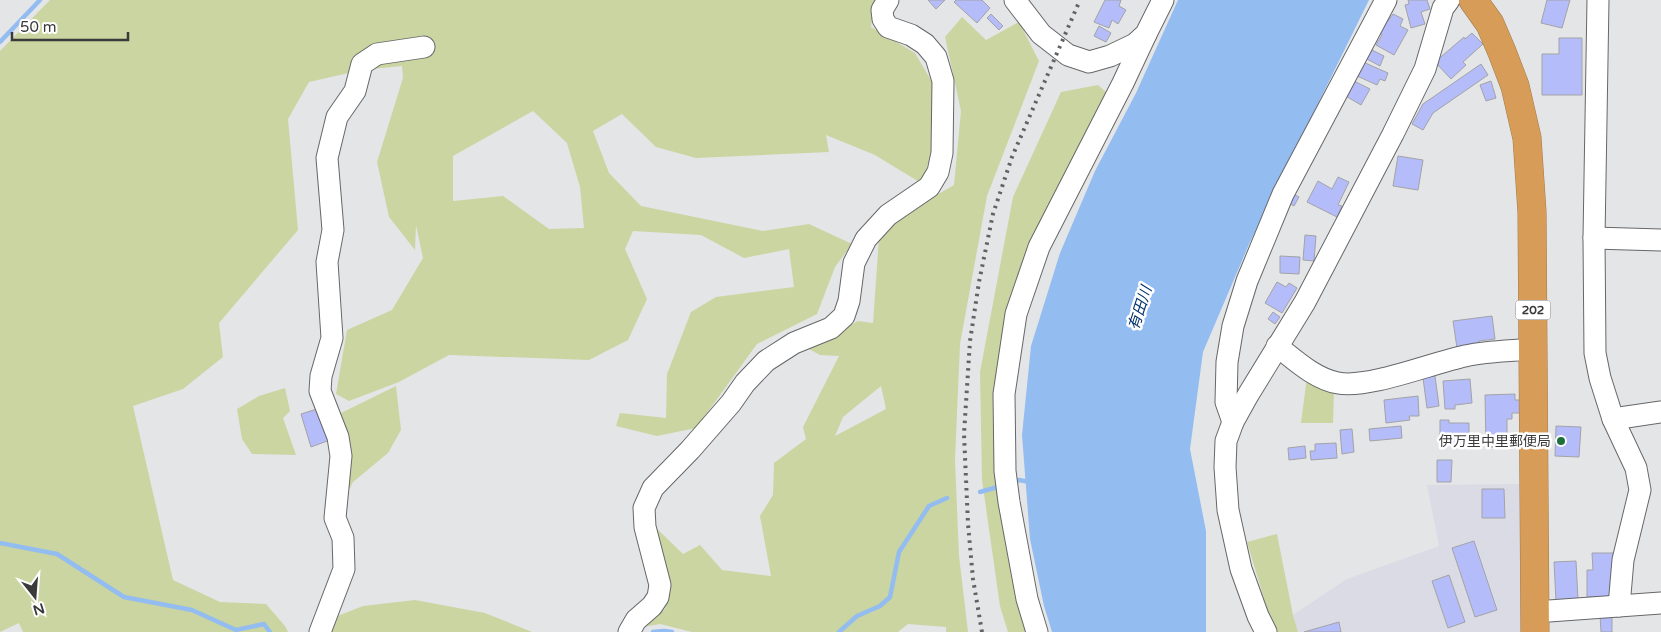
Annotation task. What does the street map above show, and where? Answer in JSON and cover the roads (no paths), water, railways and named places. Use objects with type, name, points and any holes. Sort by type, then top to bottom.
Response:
[{"type":"highway","name":"202","points":[[1473,0],[1490,24],[1502,52],[1515,86],[1527,138],[1532,212],[1535,622]]},
{"type":"street","points":[[630,630],[636,620],[658,598],[660,584],[645,527],[644,508],[653,488],[690,450],[745,383],[766,361],[794,343],[831,328],[844,316],[850,301],[854,264],[866,239],[888,215],[930,187],[938,172],[942,153],[943,81],[936,57],[925,44],[911,35],[888,27],[883,19],[882,10],[888,0]]},
{"type":"street","points":[[1015,0],[1041,34],[1068,55],[1089,62],[1110,56],[1135,44],[1146,34]]},
{"type":"street","points":[[1037,632],[1027,598],[1005,472],[1004,394],[1016,314],[1039,247],[1164,0]]},
{"type":"street","points":[[1233,422],[1226,402],[1227,362],[1233,326],[1247,281],[1283,194],[1386,0]]},
{"type":"street","points":[[1598,0],[1594,238],[1595,353],[1600,378],[1613,419],[1636,468],[1640,490],[1623,560],[1620,606]]},
{"type":"street","points":[[1266,632],[1258,616],[1241,569],[1228,510],[1225,467],[1226,441],[1233,422],[1305,302],[1425,69],[1443,3]]},
{"type":"street","points":[[320,632],[344,569],[343,538],[335,518],[341,456],[338,437],[320,391],[321,376],[332,338],[327,262],[332,230],[326,158],[337,117],[355,91],[362,64],[376,54],[424,47]]},
{"type":"street","points":[[1594,238],[1661,240]]},
{"type":"street","points":[[1277,346],[1302,366],[1326,380],[1340,384],[1360,383],[1379,379],[1467,356],[1533,349]]},
{"type":"street","points":[[1613,419],[1661,412]]},
{"type":"street","points":[[1535,622],[1620,606],[1661,603]]},
{"type":"water","name":"有田川","points":[[1178,0],[1369,0],[1250,242],[1203,352],[1190,449],[1206,531],[1206,632],[1052,632],[1044,606],[1030,539],[1022,435],[1031,346],[1060,253],[1095,171],[1136,93]]},
{"type":"waterway","points":[[0,42],[40,0]]},
{"type":"waterway","points":[[1013,482],[1019,480],[1030,482]]},
{"type":"waterway","points":[[980,492],[1001,486]]},
{"type":"waterway","points":[[839,632],[857,616],[880,606],[890,597],[899,552],[929,506],[947,498]]},
{"type":"waterway","points":[[0,543],[57,554],[124,597],[192,610],[236,630],[264,624],[270,632]]},
{"type":"waterway","points":[[653,632],[672,632]]},
{"type":"railway","points":[[982,632],[973,579],[968,524],[964,434],[970,341],[979,282],[993,214],[1012,157],[1080,0]]},
{"type":"place","name":"伊万里中里郵便局","points":[[1561,441]]}]
